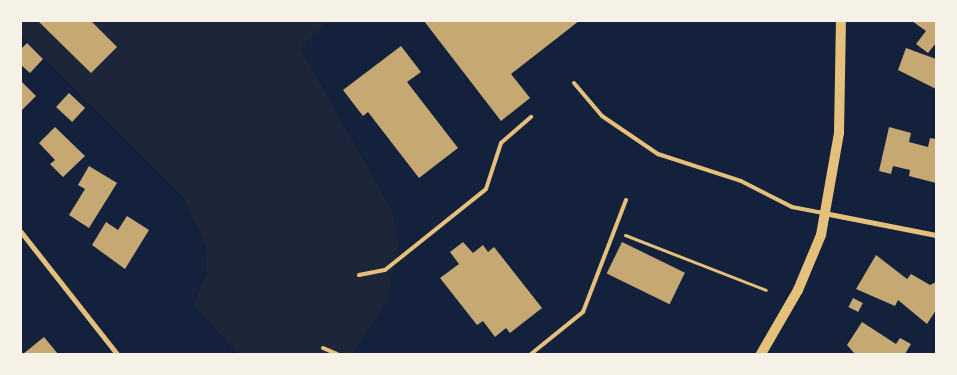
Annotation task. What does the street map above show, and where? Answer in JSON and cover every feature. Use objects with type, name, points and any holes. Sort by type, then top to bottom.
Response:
[{"type":"main road","points":[[761,354],[798,290],[821,235],[839,133],[841,21]]},
{"type":"street","points":[[824,212],[936,235]]},
{"type":"street","points":[[21,232],[117,354]]},
{"type":"lane","points":[[574,83],[602,116],[658,154],[741,181],[792,207],[824,212]]},
{"type":"lane","points":[[359,275],[385,270],[486,189],[501,143],[531,117]]},
{"type":"lane","points":[[531,354],[583,312],[626,200]]},
{"type":"lane","points":[[323,348],[336,354]]},
{"type":"path","points":[[620,241],[623,234],[766,290]]},
{"type":"shaded area","points":[[21,21],[329,21],[300,48],[392,211],[399,247],[386,303],[352,354],[238,354],[194,305],[207,272],[205,245],[185,199],[21,35]]},
{"type":"building","points":[[38,21],[91,21],[117,47],[91,73]]},
{"type":"building","points":[[424,21],[579,21],[511,74],[530,98],[501,121]]},
{"type":"building","points":[[912,21],[936,21],[936,43],[928,53],[916,44],[926,31]]},
{"type":"building","points":[[27,43],[43,59],[30,73],[21,65],[21,49]]},
{"type":"building","points":[[401,46],[421,72],[407,82],[458,148],[419,178],[368,112],[363,116],[343,90]]},
{"type":"building","points":[[906,48],[936,59],[936,89],[898,70]]},
{"type":"building","points":[[21,81],[36,96],[21,111]]},
{"type":"building","points":[[69,93],[85,108],[72,122],[56,107]]},
{"type":"building","points":[[55,127],[85,156],[63,177],[50,164],[55,160],[39,143]]},
{"type":"building","points":[[889,127],[911,133],[909,142],[928,147],[930,138],[936,139],[936,183],[909,176],[910,170],[893,166],[891,174],[879,171]]},
{"type":"building","points":[[89,166],[117,183],[89,228],[69,215],[85,189],[78,185]]},
{"type":"building","points":[[127,216],[149,230],[125,269],[92,245],[106,222],[118,230]]},
{"type":"building","points":[[463,242],[473,253],[483,245],[488,252],[494,247],[542,308],[510,333],[506,328],[495,337],[483,321],[477,325],[440,278],[459,264],[450,252]]},
{"type":"building","points":[[622,242],[685,273],[670,304],[607,273]]},
{"type":"building","points":[[876,255],[907,279],[911,274],[930,285],[936,282],[936,310],[927,324],[898,300],[895,306],[856,289]]},
{"type":"building","points":[[853,298],[863,303],[858,312],[848,307]]},
{"type":"building","points":[[862,322],[896,344],[900,338],[911,344],[905,354],[855,354],[847,345]]},
{"type":"building","points":[[44,337],[58,354],[23,354]]}]
